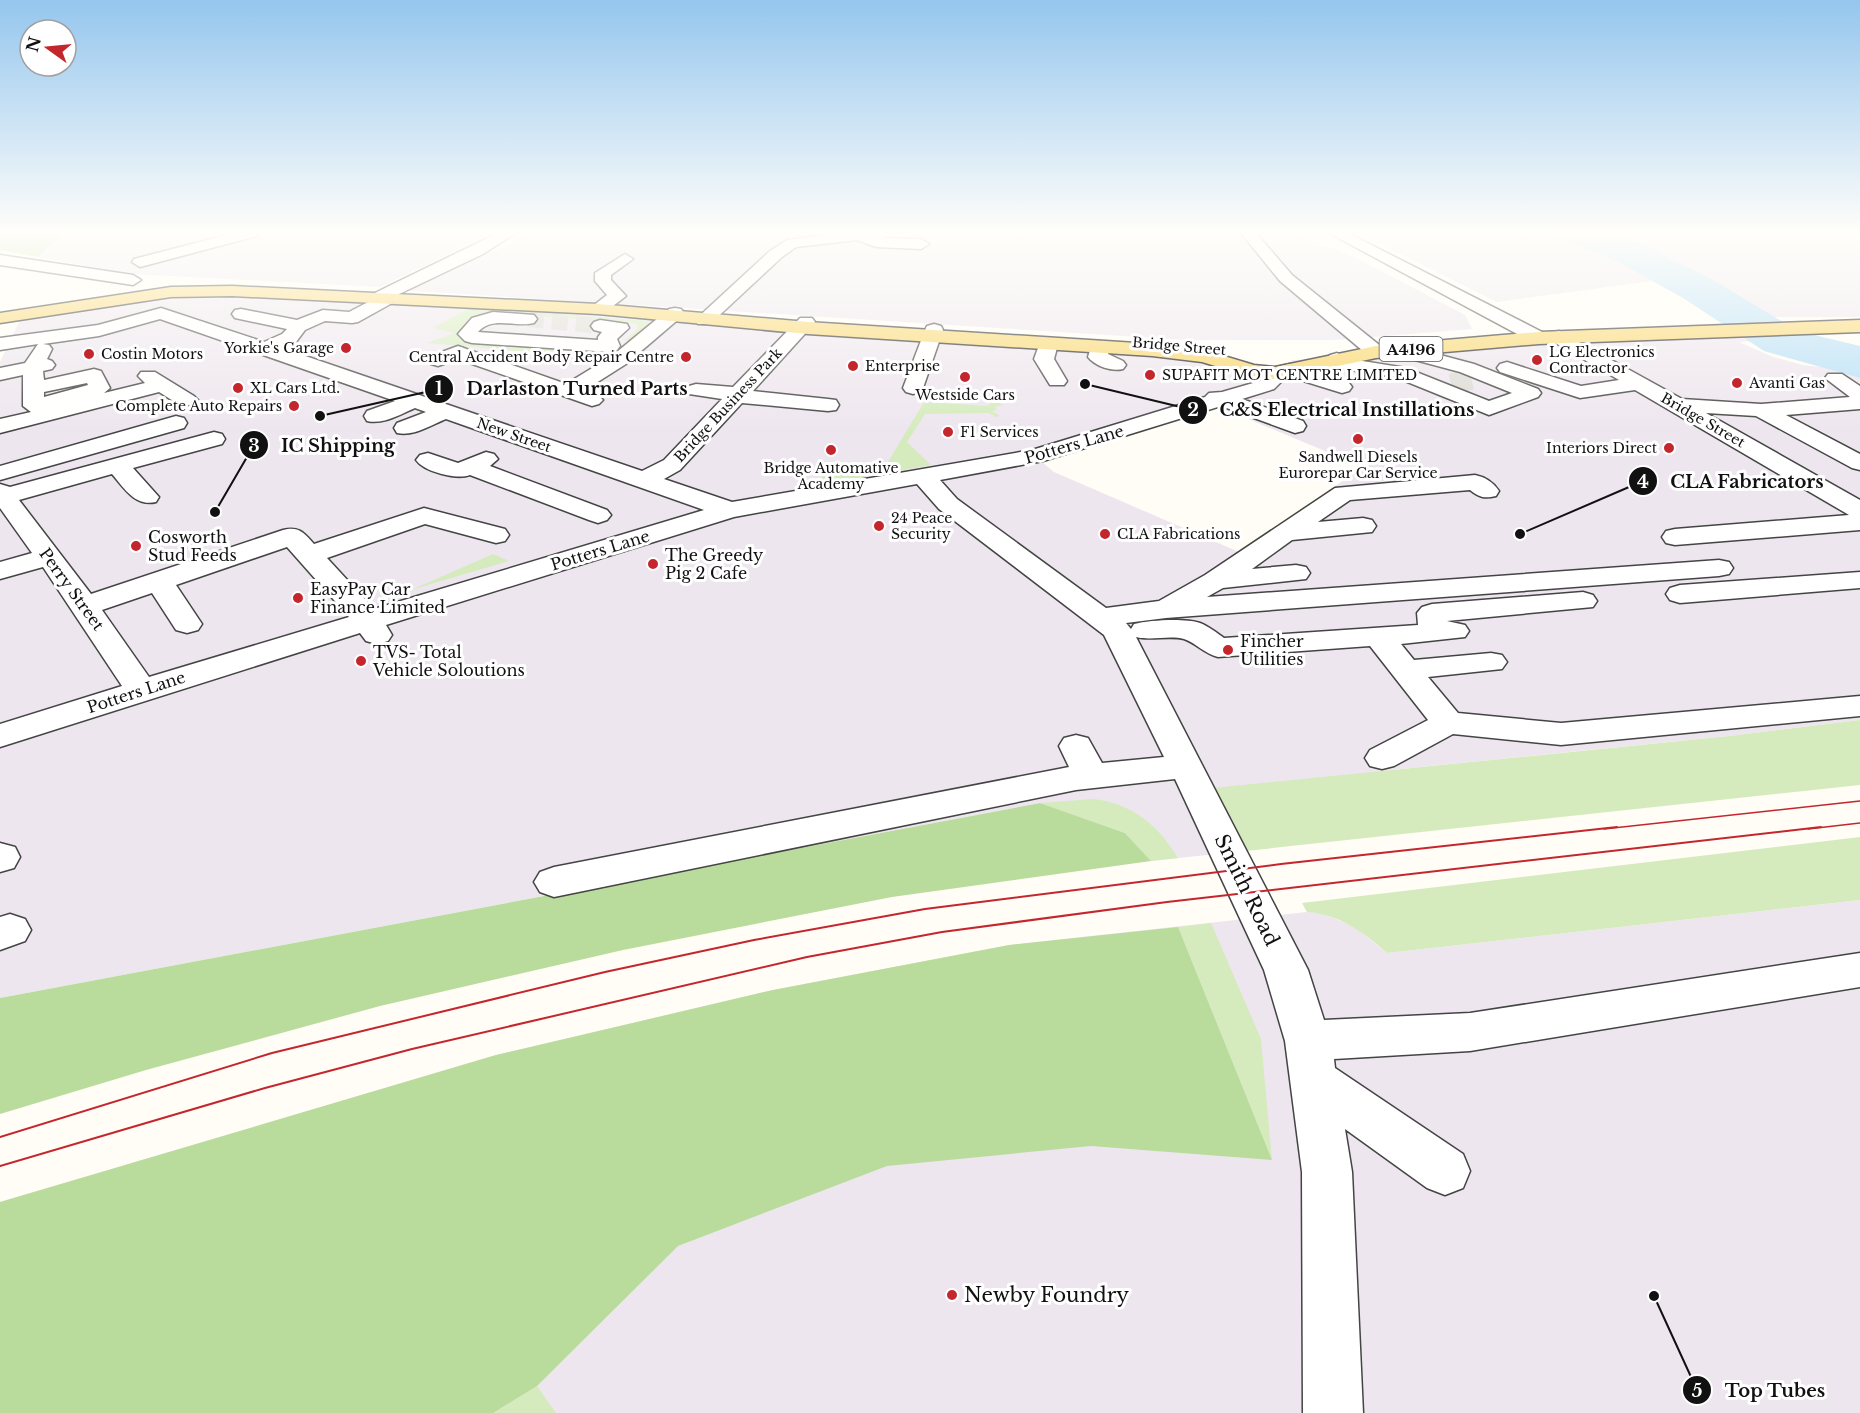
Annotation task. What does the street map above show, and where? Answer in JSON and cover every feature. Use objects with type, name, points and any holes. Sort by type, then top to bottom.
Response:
[{"type":"main road","name":"A4196","points":[[0,318],[61,299]]},
{"type":"main road","points":[[82,299],[103,316]]},
{"type":"main road","name":"A4196","points":[[13,313],[103,316],[139,299]]},
{"type":"main road","name":"Bridge Street","points":[[406,299],[527,313],[599,317],[642,314],[673,315],[933,334],[1249,350],[1230,356],[1233,364]]},
{"type":"main road","name":"Bridge Street","points":[[454,299],[573,304],[599,317]]},
{"type":"main road","name":"A4196","points":[[1728,328],[1799,321],[1860,321]]},
{"type":"main road","name":"A4196","points":[[1539,335],[1860,326]]},
{"type":"main road","name":"Bridge Street","points":[[933,334],[1046,352],[1099,347],[1182,353],[1258,372],[1285,366],[1323,350],[1539,335]]},
{"type":"main road","name":"Bridge Street","points":[[1285,366],[1344,373],[1371,348],[1410,349],[1539,335]]},
{"type":"street","points":[[274,350],[289,338],[298,326],[323,315],[351,318],[380,299]]},
{"type":"street","points":[[445,299],[508,302],[527,313]]},
{"type":"street","points":[[610,346],[607,337],[620,328],[599,317],[614,299]]},
{"type":"street","points":[[706,318],[727,299]]},
{"type":"street","points":[[1311,299],[1371,348]]},
{"type":"street","points":[[1467,299],[1539,335],[1728,328]]},
{"type":"street","points":[[3,356],[21,320],[13,313]]},
{"type":"street","points":[[527,313],[481,319],[470,327],[467,334],[472,337],[493,339],[531,339],[633,348]]},
{"type":"street","points":[[241,314],[298,326]]},
{"type":"street","points":[[569,391],[619,360],[673,315]]},
{"type":"street","points":[[3,356],[71,334],[103,316]]},
{"type":"street","name":"New Street","points":[[103,316],[192,324],[233,344],[274,350],[357,392],[382,390],[644,480],[719,521]]},
{"type":"street","name":"Bridge Business Park","points":[[644,480],[672,465],[804,325]]},
{"type":"street","points":[[3,356],[39,364],[71,334]]},
{"type":"street","points":[[913,388],[933,334]]},
{"type":"street","name":"Bridge Street","points":[[1539,335],[1639,383],[1667,405],[1767,467],[1856,512]]},
{"type":"street","points":[[1466,344],[1509,368],[1548,378],[1580,392],[1639,383]]},
{"type":"street","points":[[1099,347],[1098,357],[1116,365]]},
{"type":"street","points":[[1399,372],[1465,386],[1507,387],[1531,393],[1489,409],[1465,386],[1449,363],[1422,356],[1410,349]]},
{"type":"street","points":[[1035,378],[1046,352]]},
{"type":"street","points":[[1046,352],[1057,381]]},
{"type":"street","points":[[456,361],[527,385]]},
{"type":"street","points":[[1285,366],[1344,373],[1399,372],[1449,363]]},
{"type":"street","points":[[1233,364],[1231,380],[1216,400],[1294,426]]},
{"type":"street","points":[[1285,366],[1323,395]]},
{"type":"street","name":"Potters Lane","points":[[0,736],[61,726],[136,698],[235,671],[719,521],[925,478],[983,461],[1035,456],[1061,439],[1092,425],[1174,415],[1267,385],[1285,366]]},
{"type":"street","points":[[712,373],[745,387],[828,405]]},
{"type":"street","points":[[1835,378],[1860,395]]},
{"type":"street","points":[[0,426],[161,379],[190,395]]},
{"type":"street","points":[[504,386],[548,384],[592,400]]},
{"type":"street","points":[[696,390],[792,386]]},
{"type":"street","points":[[1141,399],[1174,415]]},
{"type":"street","points":[[375,416],[415,401]]},
{"type":"street","points":[[1667,405],[1761,410],[1860,403]]},
{"type":"street","points":[[1761,410],[1860,463]]},
{"type":"street","points":[[405,428],[445,412]]},
{"type":"street","points":[[2,487],[89,447],[176,423]]},
{"type":"street","points":[[71,428],[89,447]]},
{"type":"street","points":[[603,446],[651,461],[665,469]]},
{"type":"street","points":[[2,487],[205,449]]},
{"type":"street","points":[[428,460],[459,471],[463,457],[598,515]]},
{"type":"street","points":[[117,466],[147,497]]},
{"type":"street","points":[[561,501],[619,472]]},
{"type":"street","name":"Smith Road","points":[[925,478],[948,504],[1015,564],[1057,594],[1109,623],[1186,766],[1286,970],[1312,1060],[1327,1172],[1333,1413]]},
{"type":"street","points":[[1166,609],[1215,580],[1344,493],[1443,490],[1475,482],[1487,491]]},
{"type":"street","name":"Perry Street","points":[[2,487],[85,606],[136,698]]},
{"type":"street","points":[[1675,537],[1856,512]]},
{"type":"street","points":[[309,555],[424,516],[496,534]]},
{"type":"street","points":[[1285,533],[1363,526]]},
{"type":"street","points":[[85,606],[159,581],[186,559],[225,546],[292,537],[373,628]]},
{"type":"street","points":[[0,571],[49,557]]},
{"type":"street","points":[[1109,623],[1166,609],[1719,568]]},
{"type":"street","points":[[1215,580],[1296,573]]},
{"type":"street","points":[[1109,623],[1191,630],[1218,648],[1448,632],[1432,613],[1704,597],[1860,580]]},
{"type":"street","points":[[159,581],[187,624]]},
{"type":"street","points":[[1379,637],[1448,723]]},
{"type":"street","points":[[1405,670],[1491,662]]},
{"type":"street","points":[[1382,758],[1448,723],[1561,734],[1860,706]]},
{"type":"street","points":[[554,882],[1084,761],[1186,766]]},
{"type":"street","points":[[1312,1060],[1470,1032],[1860,970]]},
{"type":"street","points":[[1312,1060],[1445,1171]]},
{"type":"shaded area","points":[[94,299],[397,299],[1175,348],[1230,356],[1252,371],[1293,365],[1291,360],[1337,359],[1376,352],[1737,330],[1755,341],[1739,342],[1773,357],[1803,365],[1846,370],[1860,375],[1860,720],[1729,736],[1391,770],[1260,805],[1272,848],[1151,861],[1125,833],[1040,803],[0,998],[0,362],[20,320],[20,315]],"holes":[[[1210,403],[1363,467],[1239,552],[1054,472],[1036,457]]]},
{"type":"shaded area","points":[[539,299],[1434,299],[1465,315],[1472,329],[1334,340],[1187,340]]},
{"type":"shaded area","points":[[1491,299],[1519,299],[1497,302]]},
{"type":"shaded area","points":[[1735,299],[1860,299],[1860,317],[1771,317]]},
{"type":"shaded area","points":[[1860,900],[1860,1413],[0,1413],[0,1202],[496,1055],[773,990],[1010,945],[1307,912],[1322,913],[1355,927],[1387,953]]},
{"type":"green space","points":[[472,307],[650,323],[629,341],[624,341],[638,328],[637,325],[493,313],[468,320],[457,338],[615,354],[608,359],[427,343],[455,333],[433,328]]},
{"type":"green space","points":[[991,398],[1003,405],[994,407],[997,410],[992,411],[1000,416],[996,417],[989,413],[925,414],[907,442],[931,465],[881,474],[924,402],[989,406]]},
{"type":"green space","points":[[827,470],[876,475],[817,485]]},
{"type":"green space","points":[[493,554],[509,561],[411,590]]},
{"type":"green space","points":[[1860,720],[1860,785],[1236,852],[1213,788],[1729,736]]},
{"type":"green space","points":[[1093,799],[1120,805],[1143,818],[1162,836],[1178,858],[1151,861],[1125,833],[1040,803]]},
{"type":"green space","points":[[1040,803],[1125,833],[1151,861],[892,897],[623,950],[380,1006],[146,1070],[0,1114],[0,998]]},
{"type":"green space","points":[[1860,837],[1860,900],[1387,953],[1350,925],[1330,916],[1307,912],[1302,903]]},
{"type":"green space","points":[[1211,923],[1261,1039],[1272,1160],[1178,927]]},
{"type":"green space","points":[[1178,927],[1272,1160],[1091,1146],[887,1166],[678,1246],[537,1386],[493,1413],[0,1413],[0,1202],[496,1055],[773,990],[1009,945]]},
{"type":"green space","points":[[537,1386],[556,1413],[493,1413]]},
{"type":"waterway","points":[[1714,299],[1781,341],[1802,348],[1827,351],[1860,363]]},
{"type":"tunnel","points":[[528,319],[600,326]]},
{"type":"tunnel","points":[[1451,384],[1476,378]]},
{"type":"tram line","points":[[1604,829],[1860,801]]},
{"type":"tram line","points":[[1808,829],[1860,823]]},
{"type":"tram line","points":[[0,1137],[272,1053],[605,972],[754,940],[925,909],[1281,864],[1617,827]]},
{"type":"tram line","points":[[0,1166],[265,1088],[412,1049],[807,957],[942,932],[1167,902],[1821,827]]},
{"type":"place","name":"Yorkie's Garage","points":[[346,348]]},
{"type":"place","name":"Costin Motors","points":[[89,354]]},
{"type":"place","name":"Central Accident Body Repair Centre","points":[[686,357]]},
{"type":"place","name":"LG Electronics Contractor","points":[[1537,360]]},
{"type":"place","name":"Enterprise","points":[[853,366]]},
{"type":"place","name":"SUPAFIT MOT CENTRE LIMITED","points":[[1150,375]]},
{"type":"place","name":"Westside Cars","points":[[965,377]]},
{"type":"place","name":"Avanti Gas","points":[[1737,383]]},
{"type":"place","name":"C&S Electrical Instillations","points":[[1085,384]]},
{"type":"place","name":"XL Cars Ltd.","points":[[238,388]]},
{"type":"place","name":"Complete Auto Repairs","points":[[294,406]]},
{"type":"place","name":"Darlaston Turned Parts","points":[[320,416]]},
{"type":"place","name":"F1 Services","points":[[948,432]]},
{"type":"place","name":"Sandwell Diesels Eurorepar Car Service","points":[[1358,439]]},
{"type":"place","name":"Interiors Direct","points":[[1669,448]]},
{"type":"place","name":"Bridge Automative Academy","points":[[831,450]]},
{"type":"place","name":"IC Shipping","points":[[215,512]]},
{"type":"place","name":"24 Peace Security","points":[[879,526]]},
{"type":"place","name":"CLA Fabrications","points":[[1105,534]]},
{"type":"place","name":"CLA Fabricators","points":[[1520,534]]},
{"type":"place","name":"Cosworth Stud Feeds","points":[[136,546]]},
{"type":"place","name":"The Greedy Pig 2 Cafe","points":[[653,564]]},
{"type":"place","name":"EasyPay Car Finance Limited","points":[[298,598]]},
{"type":"place","name":"Fincher Utilities","points":[[1228,650]]},
{"type":"place","name":"TVS- Total Vehicle Soloutions","points":[[361,661]]},
{"type":"place","name":"Newby Foundry","points":[[952,1295]]},
{"type":"place","name":"Top Tubes","points":[[1654,1296]]}]
